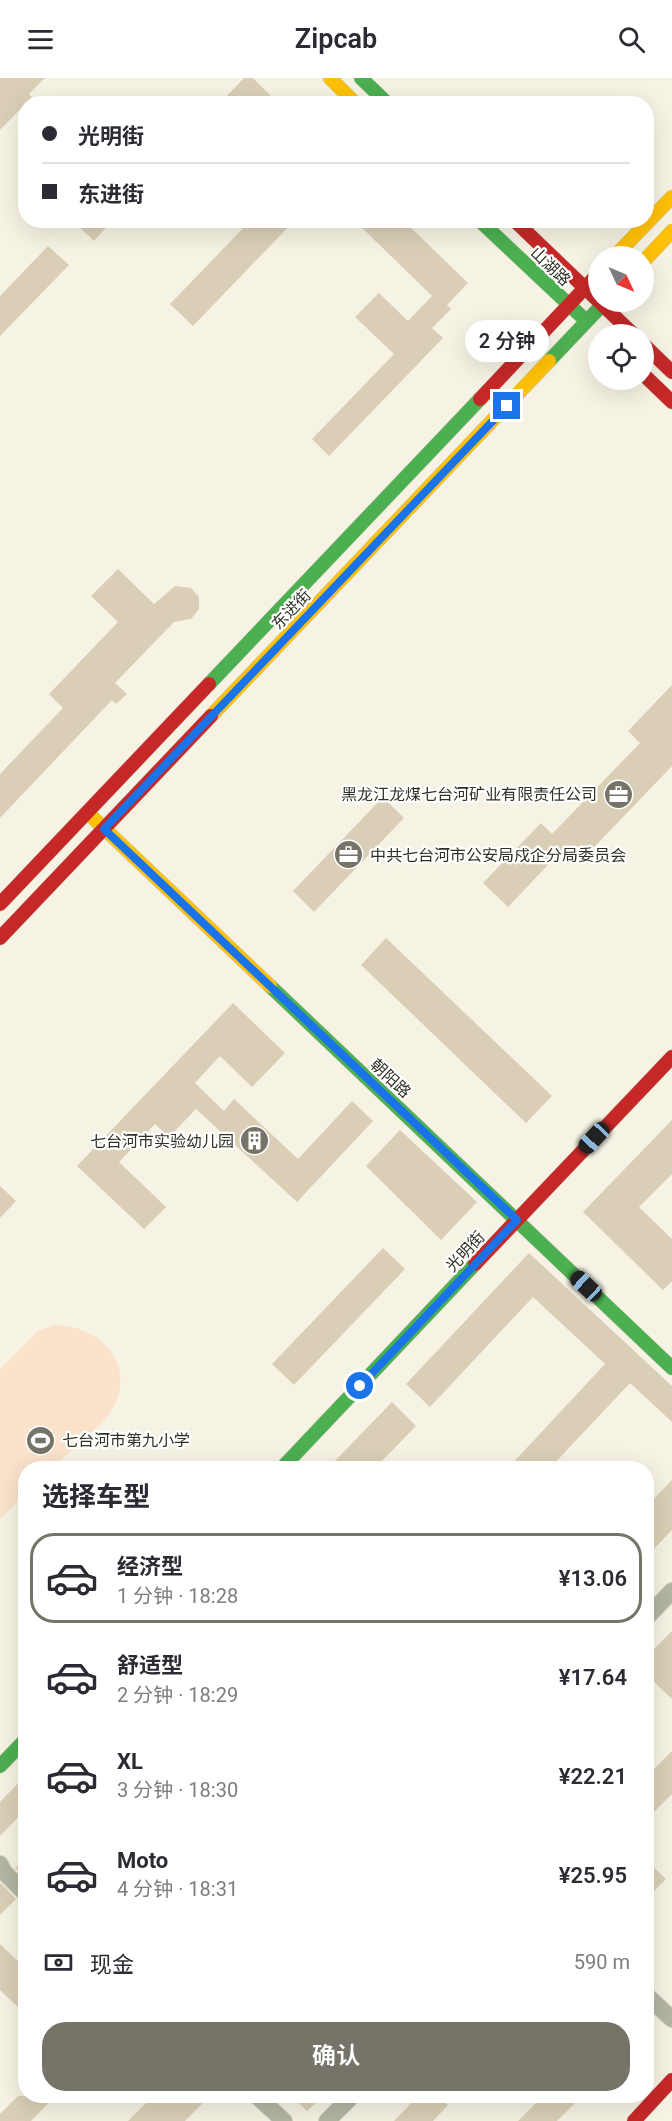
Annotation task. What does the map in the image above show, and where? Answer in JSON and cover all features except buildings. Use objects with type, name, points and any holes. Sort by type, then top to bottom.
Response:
[{"type":"main road","points":[[330,78],[348,96]]},
{"type":"main road","points":[[361,78],[380,96]]},
{"type":"main road","points":[[654,216],[672,197]]},
{"type":"main road","name":"山湖路","points":[[487,228],[590,324]]},
{"type":"main road","name":"山湖路","points":[[522,228],[586,288]]},
{"type":"main road","points":[[625,246],[642,228]]},
{"type":"main road","points":[[654,250],[672,231]]},
{"type":"main road","name":"东进街","points":[[0,904],[588,286]]},
{"type":"main road","name":"山湖路","points":[[612,312],[623,324]]},
{"type":"main road","name":"东进街","points":[[0,938],[588,328]]},
{"type":"main road","points":[[654,355],[672,372]]},
{"type":"main road","points":[[654,385],[672,402]]},
{"type":"main road","name":"朝阳路","points":[[87,812],[672,1368]]},
{"type":"main road","name":"光明街","points":[[289,1461],[672,1057]]},
{"type":"main road","points":[[0,1766],[18,1747]]},
{"type":"main road","points":[[654,2099],[672,2080]]},
{"type":"main road","points":[[634,2121],[651,2103]]},
{"type":"street","points":[[654,1610],[672,1591]]},
{"type":"street","points":[[0,1864],[3,1871],[18,1886]]},
{"type":"street","points":[[654,2002],[672,2019]]},
{"type":"street","points":[[265,2103],[284,2121]]},
{"type":"street","points":[[327,2121],[345,2103]]},
{"type":"shaded area","name":"七台河市第九小学","points":[[55,1325],[72,1327],[100,1340],[118,1364],[121,1378],[119,1393],[107,1417],[60,1461],[18,1461],[18,1501],[0,1519],[0,1369],[38,1331]]},
{"type":"traffic: fast","points":[[361,78],[380,96]]},
{"type":"traffic: fast","points":[[488,228],[581,316]]},
{"type":"traffic: fast","points":[[549,361],[596,312]]},
{"type":"traffic: fast","points":[[209,684],[480,399]]},
{"type":"traffic: fast","points":[[270,986],[672,1368]]},
{"type":"traffic: fast","points":[[289,1461],[475,1264]]},
{"type":"traffic: fast","points":[[0,1766],[18,1747]]},
{"type":"traffic: slow","points":[[330,78],[348,96]]},
{"type":"traffic: slow","points":[[654,216],[672,197]]},
{"type":"traffic: slow","points":[[625,246],[642,228]]},
{"type":"traffic: slow","points":[[654,250],[672,231]]},
{"type":"traffic: slow","points":[[211,716],[549,361]]},
{"type":"traffic: slow","points":[[91,816],[270,986]]},
{"type":"traffic: jam","points":[[522,228],[623,324]]},
{"type":"traffic: jam","points":[[480,399],[588,285]]},
{"type":"traffic: jam","points":[[654,355],[672,372]]},
{"type":"traffic: jam","points":[[654,385],[672,402]]},
{"type":"traffic: jam","points":[[0,904],[209,684]]},
{"type":"traffic: jam","points":[[0,938],[211,716]]},
{"type":"traffic: jam","points":[[475,1264],[672,1057]]},
{"type":"traffic: jam","points":[[654,2099],[672,2080]]},
{"type":"traffic: jam","points":[[634,2121],[651,2103]]},
{"type":"place","name":"黑龙江龙煤七台河矿业有限责任公司","points":[[618,794]]},
{"type":"place","name":"中共七台河市公安局戍企分局委员会","points":[[349,855]]},
{"type":"place","name":"七台河市实验幼儿园","points":[[255,1141]]},
{"type":"place","name":"七台河市第九小学","points":[[41,1440]]},
{"type":"route","points":[[360,1386],[517,1220],[104,829],[507,406]]}]
